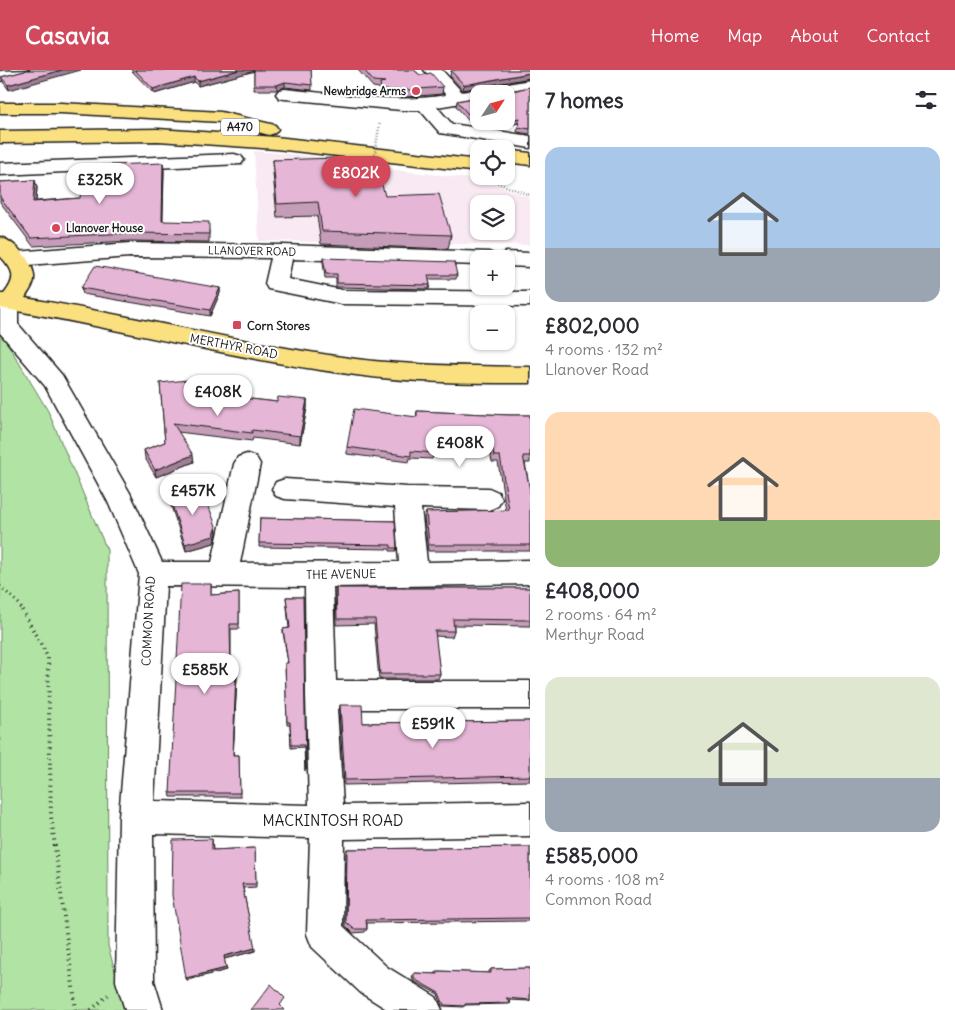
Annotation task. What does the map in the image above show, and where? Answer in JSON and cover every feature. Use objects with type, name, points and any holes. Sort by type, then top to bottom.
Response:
[{"type":"main road","points":[[0,108],[61,108],[221,117],[269,129]]},
{"type":"main road","name":"A470","points":[[0,124],[134,123],[269,129],[470,152]]},
{"type":"main road","points":[[0,151],[105,145],[158,135]]},
{"type":"main road","name":"A470","points":[[0,137],[158,135],[276,143],[470,165]]},
{"type":"main road","points":[[515,157],[530,159]]},
{"type":"main road","points":[[515,170],[530,172]]},
{"type":"main road","points":[[5,301],[24,282],[23,272],[7,252]]},
{"type":"main road","name":"MERTHYR ROAD","points":[[5,301],[356,367],[419,373],[530,375]]},
{"type":"street","points":[[0,76],[20,70]]},
{"type":"street","points":[[433,70],[457,97]]},
{"type":"street","points":[[285,94],[429,109],[457,97],[530,85]]},
{"type":"street","points":[[429,109],[446,129],[530,142]]},
{"type":"street","points":[[0,169],[234,160]]},
{"type":"street","name":"LLANOVER ROAD","points":[[7,252],[130,250],[283,252],[439,278],[470,266]]},
{"type":"street","points":[[283,252],[276,284],[342,297],[439,278],[530,299]]},
{"type":"street","points":[[515,259],[530,260]]},
{"type":"street","name":"COMMON ROAD","points":[[5,301],[7,326],[54,381],[121,500],[152,574],[136,817],[135,981],[144,1010]]},
{"type":"street","points":[[224,574],[247,464]]},
{"type":"street","points":[[286,489],[489,499]]},
{"type":"street","points":[[407,496],[414,572]]},
{"type":"street","name":"THE AVENUE","points":[[152,574],[319,575],[414,572],[530,572]]},
{"type":"street","points":[[319,575],[320,695],[327,822],[325,934],[374,980],[423,1010]]},
{"type":"street","points":[[320,695],[530,694]]},
{"type":"street","name":"MACKINTOSH ROAD","points":[[136,817],[327,822],[530,819]]},
{"type":"path","points":[[373,163],[380,122]]},
{"type":"path","points":[[0,586],[19,604],[48,657],[51,816],[76,1010]]},
{"type":"shaded area","points":[[254,151],[353,160],[396,170],[470,179],[470,185],[496,185],[528,197],[530,203],[530,245],[259,241]]},
{"type":"green space","points":[[0,331],[48,411],[107,550],[108,946],[126,1010],[0,1010]]},
{"type":"building","points":[[26,70],[62,70],[8,85],[1,77]]},
{"type":"building","points":[[135,70],[239,70],[198,81],[194,77],[153,89]]},
{"type":"building","points":[[254,70],[311,70],[312,85],[285,82],[277,85],[254,85]]},
{"type":"building","points":[[364,70],[414,70],[420,75],[431,73],[443,87],[381,90],[380,83],[385,82],[373,81]]},
{"type":"building","points":[[530,70],[530,73],[464,85],[451,71]]},
{"type":"building","points":[[530,87],[530,129],[518,127],[520,118],[515,119],[515,90]]},
{"type":"building","points":[[470,99],[470,116],[457,101]]},
{"type":"building","points":[[338,158],[339,164],[376,162],[385,196],[439,194],[451,235],[322,231],[318,202],[277,204],[273,160]]},
{"type":"building","points":[[163,163],[162,221],[209,222],[209,234],[129,233],[31,238],[0,197],[0,182],[35,180],[33,202],[80,198],[83,166]]},
{"type":"building","points":[[323,258],[454,262],[457,275],[428,275],[430,285],[337,283],[337,274],[326,274]]},
{"type":"building","points":[[95,266],[220,288],[210,310],[81,288]]},
{"type":"building","points":[[205,378],[207,394],[277,402],[278,397],[307,400],[300,436],[252,430],[252,433],[173,423],[193,455],[155,470],[144,450],[165,442],[160,383]]},
{"type":"building","points":[[354,409],[417,417],[417,411],[530,415],[530,456],[523,456],[530,490],[530,545],[429,545],[426,512],[509,510],[500,456],[494,456],[491,439],[433,436],[434,453],[411,451],[411,456],[347,447]]},
{"type":"building","points":[[202,488],[216,526],[214,536],[185,544],[169,496]]},
{"type":"building","points":[[260,518],[395,521],[397,548],[391,548],[391,545],[259,543]]},
{"type":"building","points":[[181,584],[211,584],[211,595],[239,593],[239,624],[230,624],[231,671],[236,671],[233,755],[239,755],[240,793],[170,793]]},
{"type":"building","points":[[336,588],[530,588],[530,620],[453,619],[454,631],[435,631],[440,674],[380,674],[375,619],[337,619]]},
{"type":"building","points":[[286,597],[303,597],[306,769],[304,745],[291,745],[290,722],[287,722],[285,663],[288,663],[283,629],[290,628]]},
{"type":"building","points":[[340,705],[362,705],[363,723],[530,721],[530,776],[345,780]]},
{"type":"building","points":[[212,839],[212,850],[255,848],[256,884],[242,884],[255,948],[224,956],[226,968],[186,978],[172,895],[173,840]]},
{"type":"building","points":[[530,847],[530,918],[366,920],[367,929],[354,929],[346,922],[347,849]]},
{"type":"building","points":[[530,968],[530,1000],[506,998],[511,1003],[465,1004],[465,1006],[444,1005],[439,993],[414,979],[414,973],[438,974],[438,971],[491,973],[491,969]]},
{"type":"building","points":[[271,984],[285,998],[280,1005],[285,1010],[251,1010]]},
{"type":"place","name":"Newbridge Arms","points":[[416,91]]},
{"type":"place","name":"Llanover House","points":[[56,228]]},
{"type":"place","name":"Corn Stores","points":[[237,325]]}]
